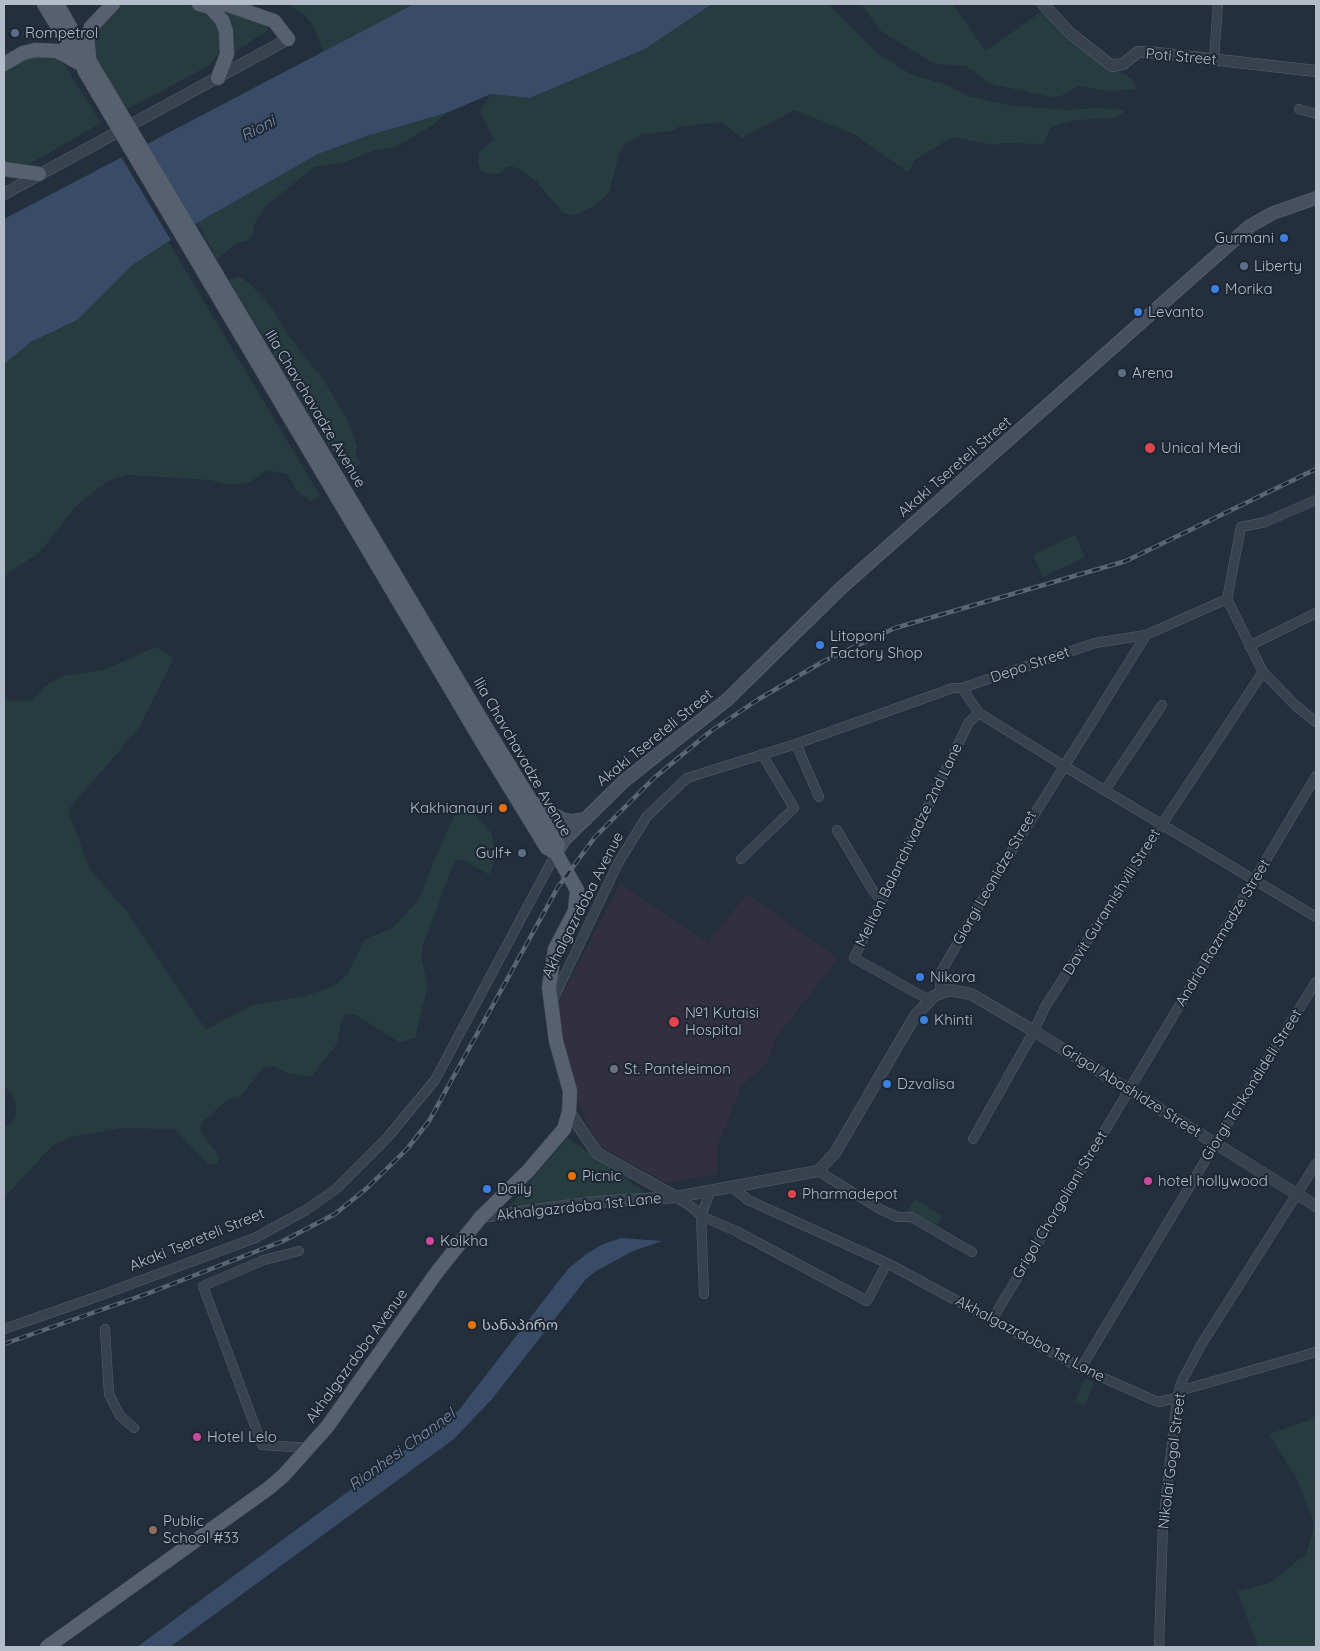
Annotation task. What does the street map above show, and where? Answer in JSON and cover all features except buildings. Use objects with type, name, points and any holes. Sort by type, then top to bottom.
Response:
[{"type":"main road","name":"Ilia Chavchavadze Avenue","points":[[44,4],[87,64]]},
{"type":"main road","name":"Ilia Chavchavadze Avenue","points":[[57,4],[87,64],[486,739],[547,848],[556,853],[558,845],[532,802],[486,739]]},
{"type":"main road","points":[[4,64],[23,53],[35,50],[56,51],[87,64],[87,37],[91,27],[113,4]]},
{"type":"main road","points":[[199,4],[210,7],[222,20],[226,31],[227,54],[218,78]]},
{"type":"main road","points":[[225,4],[274,21],[288,39]]},
{"type":"main road","points":[[4,169],[38,174]]},
{"type":"main road","name":"Akaki Tsereteli Street","points":[[556,853],[564,840],[624,781],[728,700],[840,589],[1250,226],[1273,213],[1316,198]]},
{"type":"main road","points":[[532,802],[562,819],[572,821],[586,819]]},
{"type":"main road","name":"Akhalgazrdoba Avenue","points":[[47,1647],[269,1488],[310,1448],[328,1427],[437,1272],[481,1217],[550,1147],[564,1129],[569,1112],[570,1091],[556,1040],[549,987],[555,949],[575,911],[577,896],[575,884],[556,853]]},
{"type":"street","name":"Poti Street","points":[[1043,4],[1070,33],[1112,66],[1123,64],[1138,52],[1148,52],[1316,71]]},
{"type":"street","points":[[1214,60],[1218,4]]},
{"type":"street","points":[[4,194],[288,39]]},
{"type":"street","points":[[1299,109],[1316,114]]},
{"type":"street","points":[[1316,500],[1265,522],[1241,527],[1226,599],[1263,672],[1295,705],[1316,722]]},
{"type":"street","name":"Depo Street","points":[[687,778],[796,744],[953,688],[962,688],[1095,643],[1146,635],[1226,599]]},
{"type":"street","points":[[1249,646],[1316,613]]},
{"type":"street","name":"Giorgi Leonidze Street","points":[[940,992],[941,972],[1005,860],[1146,635]]},
{"type":"street","name":"Davit Guramishvili Street","points":[[973,1139],[1034,1031],[1045,1007],[1162,824],[1263,672]]},
{"type":"street","points":[[962,688],[979,713],[1316,917]]},
{"type":"street","points":[[1105,790],[1162,705]]},
{"type":"street","name":"Meliton Balanchivadze 2nd Lane","points":[[929,1000],[854,958],[969,722],[979,713]]},
{"type":"street","points":[[796,744],[819,797]]},
{"type":"street","points":[[742,859],[794,808],[762,754]]},
{"type":"street","name":"Andria Razmadze Street","points":[[1129,1090],[1316,776]]},
{"type":"street","name":"Akhalgazrdoba Avenue","points":[[551,1004],[618,863],[647,816],[687,778]]},
{"type":"street","points":[[837,830],[873,891],[882,900]]},
{"type":"street","name":"Akaki Tsereteli Street","points":[[4,1329],[256,1238],[306,1210],[336,1189],[387,1138],[435,1080],[556,853]]},
{"type":"street","name":"Giorgi Tchkondideli Street","points":[[1081,1368],[1215,1144],[1316,982]]},
{"type":"street","name":"Grigol Abashidze Street","points":[[940,992],[959,990],[971,994],[1316,1206]]},
{"type":"street","points":[[940,992],[929,1000],[906,1029],[835,1153],[818,1171],[880,1209],[897,1217],[911,1217],[972,1252]]},
{"type":"street","name":"Grigol Chorgoliani Street","points":[[992,1320],[1129,1090]]},
{"type":"street","name":"Akhalgazrdoba 1st Lane","points":[[569,1112],[597,1153],[676,1197],[693,1208],[701,1216],[736,1231],[867,1301],[887,1263]]},
{"type":"street","name":"Nikolai Gogol Street","points":[[1159,1647],[1163,1525],[1178,1395],[1186,1371],[1201,1345],[1316,1164]]},
{"type":"street","name":"Akhalgazrdoba 1st Lane","points":[[481,1217],[596,1202],[676,1197],[818,1171]]},
{"type":"street","name":"Akhalgazrdoba 1st Lane","points":[[733,1188],[748,1200],[887,1263],[1081,1368],[1158,1402],[1316,1352]]},
{"type":"street","points":[[704,1294],[701,1216],[710,1192]]},
{"type":"street","points":[[299,1250],[264,1260],[202,1286],[262,1445],[310,1448]]},
{"type":"street","points":[[105,1329],[109,1394],[120,1416],[134,1428]]},
{"type":"shaded area","name":"№1 Kutaisi Hospital","points":[[620,883],[708,943],[747,894],[838,958],[775,1039],[767,1064],[742,1085],[717,1146],[717,1174],[666,1183],[598,1144],[577,1101],[557,1005]]},
{"type":"green space","points":[[117,4],[181,4],[202,10],[212,17],[216,24],[221,39],[218,54],[210,65],[126,110],[95,61],[93,40],[100,24]]},
{"type":"green space","points":[[289,4],[414,4],[323,52],[315,28],[305,15]]},
{"type":"green space","points":[[712,4],[828,4],[876,52],[912,75],[948,85],[967,96],[1013,106],[1069,110],[1098,108],[1126,110],[1116,118],[1077,120],[1052,126],[1043,144],[1003,143],[994,145],[952,137],[915,160],[908,172],[852,133],[794,110],[742,138],[721,122],[678,127],[672,131],[642,134],[624,145],[619,154],[609,193],[594,206],[574,216],[563,213],[536,181],[518,168],[508,166],[501,173],[491,174],[481,171],[478,162],[479,153],[494,139],[480,111],[491,94],[530,98],[645,49]]},
{"type":"green space","points":[[861,4],[952,4],[986,51],[1042,11],[1071,42],[1132,79],[1137,89],[1107,91],[1078,86],[1061,96],[1051,97],[991,84],[966,66],[936,64],[918,54],[881,31]]},
{"type":"green space","points":[[218,8],[267,24],[268,30],[234,52],[235,34],[230,22]]},
{"type":"green space","points":[[36,56],[52,56],[64,64],[101,123],[26,166],[4,165],[4,70],[12,64]]},
{"type":"green space","points":[[446,113],[433,125],[397,146],[375,150],[345,162],[314,167],[266,206],[255,223],[253,234],[247,241],[237,243],[217,259],[197,223],[318,154],[367,136]]},
{"type":"green space","points":[[168,241],[320,496],[311,501],[297,491],[287,474],[267,470],[250,482],[229,485],[210,480],[129,475],[109,480],[78,504],[39,553],[4,575],[4,364],[31,342],[77,320],[132,265]]},
{"type":"green space","points":[[239,276],[249,283],[271,306],[286,332],[325,382],[347,419],[357,446],[356,456],[361,463],[346,474],[229,280]]},
{"type":"green space","points":[[1075,535],[1085,557],[1043,577],[1033,555]]},
{"type":"green space","points":[[156,647],[174,658],[139,728],[68,810],[89,868],[128,913],[206,1030],[252,1005],[305,996],[334,986],[348,974],[365,939],[393,928],[419,899],[454,817],[462,811],[473,811],[492,834],[495,855],[490,875],[465,861],[455,860],[423,945],[421,956],[428,985],[415,1038],[399,1042],[356,1015],[346,1014],[341,1023],[337,1044],[312,1076],[289,1074],[274,1066],[264,1067],[239,1098],[229,1099],[203,1121],[200,1131],[219,1156],[217,1164],[209,1165],[174,1129],[121,1128],[70,1137],[51,1147],[4,1198],[4,1128],[11,1124],[16,1116],[16,1106],[13,1096],[4,1086],[4,698],[11,702],[31,701],[45,686],[63,676],[103,670]]},
{"type":"green space","points":[[568,1138],[645,1192],[505,1212],[536,1174]]},
{"type":"green space","points":[[915,1199],[942,1216],[935,1228],[907,1211]]},
{"type":"green space","points":[[1085,1378],[1094,1382],[1085,1406],[1075,1402]]},
{"type":"green space","points":[[1316,1418],[1316,1647],[1258,1647],[1237,1591],[1270,1583],[1307,1553],[1314,1525],[1298,1481],[1269,1434]]},
{"type":"water","name":"Rioni","points":[[414,4],[712,4],[645,49],[530,98],[491,94],[446,113],[367,136],[318,154],[197,223],[132,265],[77,320],[31,342],[4,364],[4,219]]},
{"type":"water","points":[[621,1238],[662,1241],[633,1251],[596,1271],[586,1279],[492,1399],[454,1439],[170,1647],[137,1647],[459,1410],[568,1269],[601,1245]]},
{"type":"pier","points":[[144,143],[195,228],[172,242],[120,155]]},
{"type":"railway","points":[[4,1344],[149,1293],[283,1241],[335,1214],[367,1188],[407,1149],[429,1121],[558,887],[595,837],[654,778],[711,731],[759,699],[824,661],[895,628],[1126,561],[1316,469]]},
{"type":"place","name":"Rompetrol","points":[[15,33]]},
{"type":"place","name":"Gurmani","points":[[1284,238]]},
{"type":"place","name":"Liberty","points":[[1244,266]]},
{"type":"place","name":"Morika","points":[[1215,289]]},
{"type":"place","name":"Levanto","points":[[1138,312]]},
{"type":"place","name":"Arena","points":[[1122,373]]},
{"type":"place","name":"Unical Medi","points":[[1150,448]]},
{"type":"place","name":"Litoponi Factory Shop","points":[[820,645]]},
{"type":"place","name":"Kakhianauri","points":[[503,808]]},
{"type":"place","name":"Gulf+","points":[[522,853]]},
{"type":"place","name":"Nikora","points":[[920,977]]},
{"type":"place","name":"Khinti","points":[[924,1020]]},
{"type":"place","name":"№1 Kutaisi Hospital","points":[[674,1022]]},
{"type":"place","name":"St. Panteleimon","points":[[614,1069]]},
{"type":"place","name":"Dzvalisa","points":[[887,1084]]},
{"type":"place","name":"Picnic","points":[[572,1176]]},
{"type":"place","name":"hotel hollywood","points":[[1148,1181]]},
{"type":"place","name":"Daily","points":[[487,1189]]},
{"type":"place","name":"Pharmadepot","points":[[792,1194]]},
{"type":"place","name":"Kolkha","points":[[430,1241]]},
{"type":"place","name":"სანაპირო","points":[[472,1325]]},
{"type":"place","name":"Hotel Lelo","points":[[197,1437]]},
{"type":"place","name":"Public School #33","points":[[153,1530]]},
{"type":"water label","name":"Rionhesi Channel","points":[[402,1450]]}]
